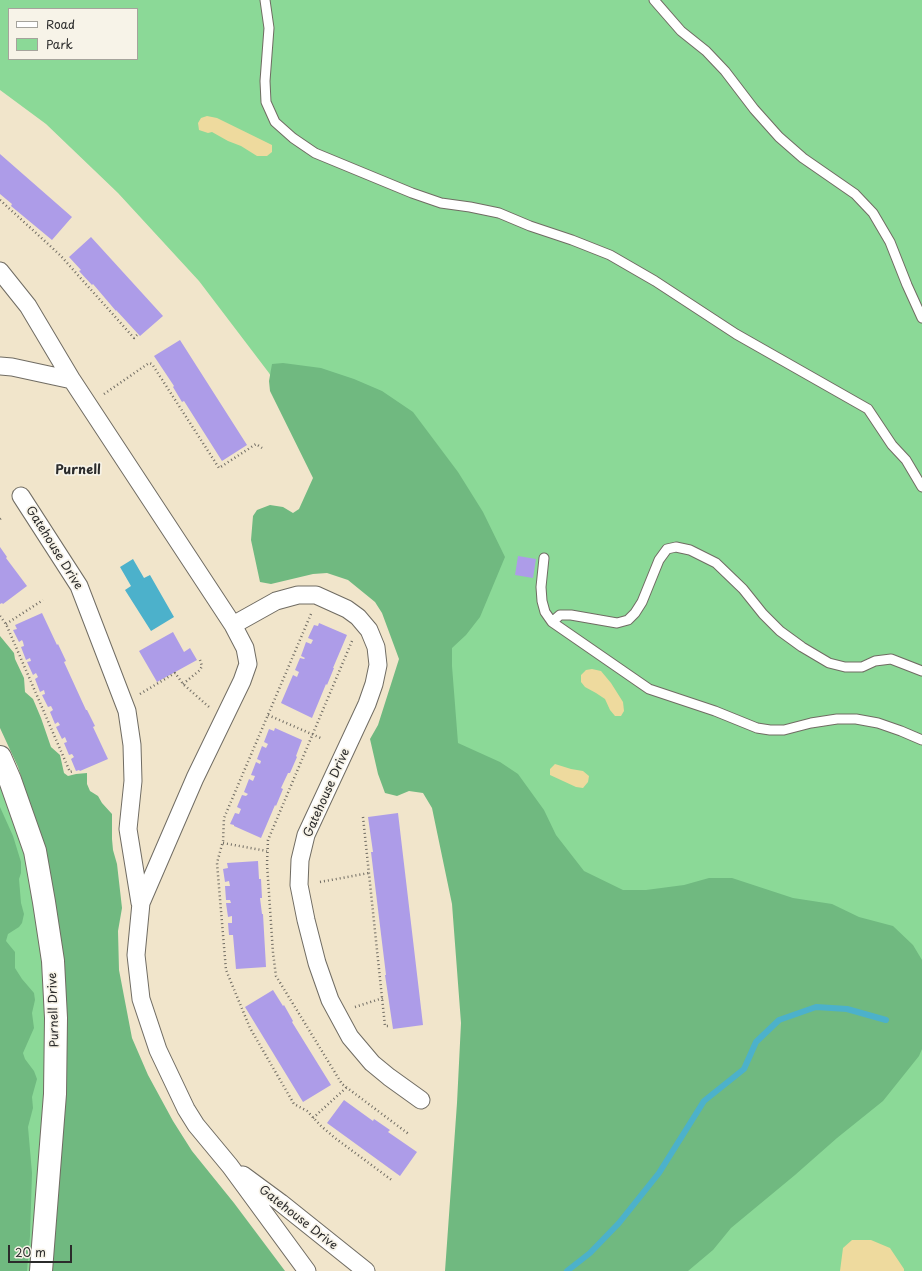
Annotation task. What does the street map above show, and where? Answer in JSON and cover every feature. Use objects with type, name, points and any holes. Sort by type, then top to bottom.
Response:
[{"type":"street","name":"Gatehouse Drive","points":[[0,271],[28,306],[72,380],[232,625],[245,648],[248,664],[242,681],[195,778],[140,903]]},
{"type":"street","points":[[0,366],[12,367],[72,380]]},
{"type":"street","name":"Gatehouse Drive","points":[[21,496],[79,586],[127,711],[133,752],[133,781],[128,829],[140,903],[136,955],[141,999],[155,1043],[186,1109],[196,1125],[230,1166],[307,1271]]},
{"type":"street","name":"Gatehouse Drive","points":[[232,625],[276,601],[298,594],[316,595],[347,609],[358,617],[369,630],[376,647],[378,665],[374,684],[367,704],[306,836],[300,860],[299,884],[317,963],[330,1000],[350,1038],[372,1063],[421,1100]]},
{"type":"street","name":"Purnell Drive","points":[[0,757],[10,780],[35,851],[53,961],[56,1018],[55,1094],[41,1271]]},
{"type":"street","name":"Gatehouse Drive","points":[[230,1166],[281,1203],[366,1271]]},
{"type":"lane","points":[[265,0],[269,28],[265,81],[266,102],[275,122],[293,138],[315,153],[412,193],[441,203],[499,213],[610,255],[655,281],[742,337],[868,409],[892,445],[906,460],[922,487]]},
{"type":"lane","points":[[654,0],[681,31],[706,51],[725,70],[754,109],[779,137],[803,158],[855,194],[873,213],[890,242],[922,318]]},
{"type":"lane","points":[[552,622],[560,615],[572,615],[618,623],[628,620],[635,613],[642,602],[659,560],[667,549],[676,547],[690,550],[716,563],[743,589],[763,614],[780,631],[802,648],[829,663],[845,667],[862,668],[875,661],[892,659],[922,672]]},
{"type":"lane","points":[[544,558],[541,587],[542,601],[545,612],[552,622],[649,690],[715,711],[757,728],[784,730],[811,723],[836,719],[856,719],[878,723],[901,730],[922,740]]},
{"type":"path","points":[[0,200],[60,255],[134,338],[137,335]]},
{"type":"path","points":[[99,398],[150,363],[219,468],[256,444],[262,448]]},
{"type":"path","points":[[6,624],[43,600]]},
{"type":"path","points":[[313,609],[224,818],[223,843],[217,863],[226,970],[250,1028],[294,1104],[307,1111],[335,1138],[393,1181]]},
{"type":"path","points":[[0,616],[6,624],[70,772],[74,771]]},
{"type":"path","points":[[184,684],[200,670],[202,666],[200,660]]},
{"type":"path","points":[[124,704],[175,673],[184,684],[209,707],[226,715]]},
{"type":"path","points":[[268,715],[322,739]]},
{"type":"path","points":[[363,817],[386,1026],[390,1026]]},
{"type":"path","points":[[223,843],[267,851]]},
{"type":"path","points":[[320,882],[369,873]]},
{"type":"path","points":[[355,1008],[383,998]]},
{"type":"path","points":[[313,1118],[347,1087]]},
{"type":"green space","points":[[0,0],[922,0],[922,1271],[461,1271],[471,1004],[422,703],[330,477],[269,373],[199,281],[118,193],[46,124],[0,90]]},
{"type":"green space","points":[[283,363],[321,368],[354,379],[382,391],[413,412],[458,472],[483,512],[505,557],[480,617],[466,635],[452,648],[458,743],[500,762],[518,774],[544,810],[556,835],[584,871],[623,890],[646,890],[684,885],[709,878],[732,878],[793,898],[832,904],[859,917],[893,926],[913,945],[922,960],[922,1049],[919,1056],[883,1101],[731,1228],[713,1250],[688,1271],[445,1271],[461,1023],[452,904],[432,808],[423,793],[409,791],[397,796],[385,793],[378,774],[370,739],[378,725],[399,659],[382,613],[375,602],[348,580],[327,573],[313,574],[271,584],[260,582],[251,540],[253,516],[257,510],[270,505],[283,507],[293,513],[299,509],[313,478],[270,391],[269,381],[272,364]]},
{"type":"green space","points":[[0,636],[14,653],[15,659],[24,678],[25,692],[33,699],[51,747],[60,755],[64,773],[68,776],[87,773],[87,784],[90,791],[98,796],[112,814],[113,850],[117,864],[122,908],[118,931],[119,970],[132,1038],[148,1075],[173,1121],[192,1151],[234,1203],[285,1271],[50,1271],[63,1099],[41,839],[18,767],[0,728]]},
{"type":"green space","points":[[0,775],[36,891],[49,991],[49,1080],[30,1271],[0,1271]]},
{"type":"green space","points":[[0,807],[13,836],[21,862],[21,873],[19,879],[21,903],[24,914],[22,923],[19,927],[8,934],[6,941],[15,952],[15,968],[34,993],[35,1000],[32,1013],[34,1028],[23,1053],[37,1079],[32,1097],[33,1108],[28,1127],[32,1173],[30,1236],[27,1271],[0,1271]]},
{"type":"sand","points":[[207,116],[217,118],[272,145],[272,152],[267,156],[257,156],[241,146],[212,132],[208,133],[199,130],[198,123],[201,118]]},
{"type":"sand","points":[[592,669],[601,671],[611,683],[623,702],[624,711],[621,716],[615,716],[610,710],[605,699],[585,687],[581,682],[581,675],[586,670]]},
{"type":"sand","points":[[555,764],[583,771],[589,776],[588,782],[583,788],[576,787],[550,775],[550,769]]},
{"type":"sand","points":[[852,1240],[871,1240],[890,1248],[904,1271],[840,1271],[843,1248]]},
{"type":"water","points":[[133,559],[144,578],[150,575],[174,617],[151,631],[125,590],[131,586],[120,567]]},
{"type":"building","points":[[0,154],[72,217],[52,240],[11,206],[12,204],[0,194]]},
{"type":"building","points":[[91,237],[163,316],[140,336],[93,284],[92,285],[79,271],[81,270],[69,257]]},
{"type":"building","points":[[180,340],[247,445],[222,461],[184,401],[182,402],[173,387],[174,386],[154,356]]},
{"type":"building","points":[[0,547],[7,557],[6,558],[27,586],[3,604],[0,604]]},
{"type":"building","points":[[518,556],[536,559],[533,578],[515,575]]},
{"type":"building","points":[[42,613],[66,661],[64,662],[95,726],[93,727],[108,759],[80,771],[76,771],[71,759],[74,757],[72,754],[69,755],[64,743],[67,742],[65,737],[62,739],[56,727],[60,725],[58,722],[55,724],[50,712],[53,710],[51,706],[48,707],[42,695],[45,694],[44,690],[40,692],[35,679],[38,677],[36,673],[33,675],[27,662],[31,661],[30,658],[26,660],[21,647],[24,646],[23,642],[22,640],[19,642],[13,630],[17,629],[15,625]]},
{"type":"building","points":[[319,623],[347,635],[312,718],[281,703],[293,675],[297,677],[299,672],[295,670],[300,658],[305,658],[301,656],[306,642],[311,644],[313,640],[308,638],[314,625],[318,626]]},
{"type":"building","points":[[173,632],[184,652],[190,648],[197,660],[157,682],[139,651]]},
{"type":"building","points":[[275,728],[302,740],[296,756],[297,757],[281,788],[283,789],[261,838],[230,824],[235,813],[239,814],[241,809],[237,807],[242,795],[246,796],[248,794],[244,792],[249,779],[253,781],[255,776],[251,775],[256,762],[260,764],[261,761],[257,759],[262,746],[266,748],[268,744],[264,742],[269,729],[274,731]]},
{"type":"building","points":[[398,813],[423,1025],[393,1029],[385,975],[371,852],[373,852],[368,817]]},
{"type":"building","points":[[258,861],[259,879],[261,879],[262,898],[260,898],[263,914],[266,967],[236,969],[233,935],[229,935],[228,923],[232,923],[232,916],[228,917],[226,903],[231,903],[230,900],[226,900],[225,886],[230,886],[229,881],[225,882],[223,869],[228,868],[227,863]]},
{"type":"building","points":[[273,990],[283,1006],[284,1005],[293,1021],[292,1022],[331,1085],[303,1102],[245,1007]]},
{"type":"building","points":[[344,1100],[373,1121],[374,1119],[390,1130],[388,1132],[417,1152],[400,1176],[327,1123]]},
{"type":"waterway","points":[[567,1271],[590,1253],[619,1223],[659,1173],[704,1101],[744,1069],[756,1042],[779,1020],[816,1007],[847,1009],[886,1020]]},
{"type":"district","name":"Purnell","points":[[78,470]]}]
